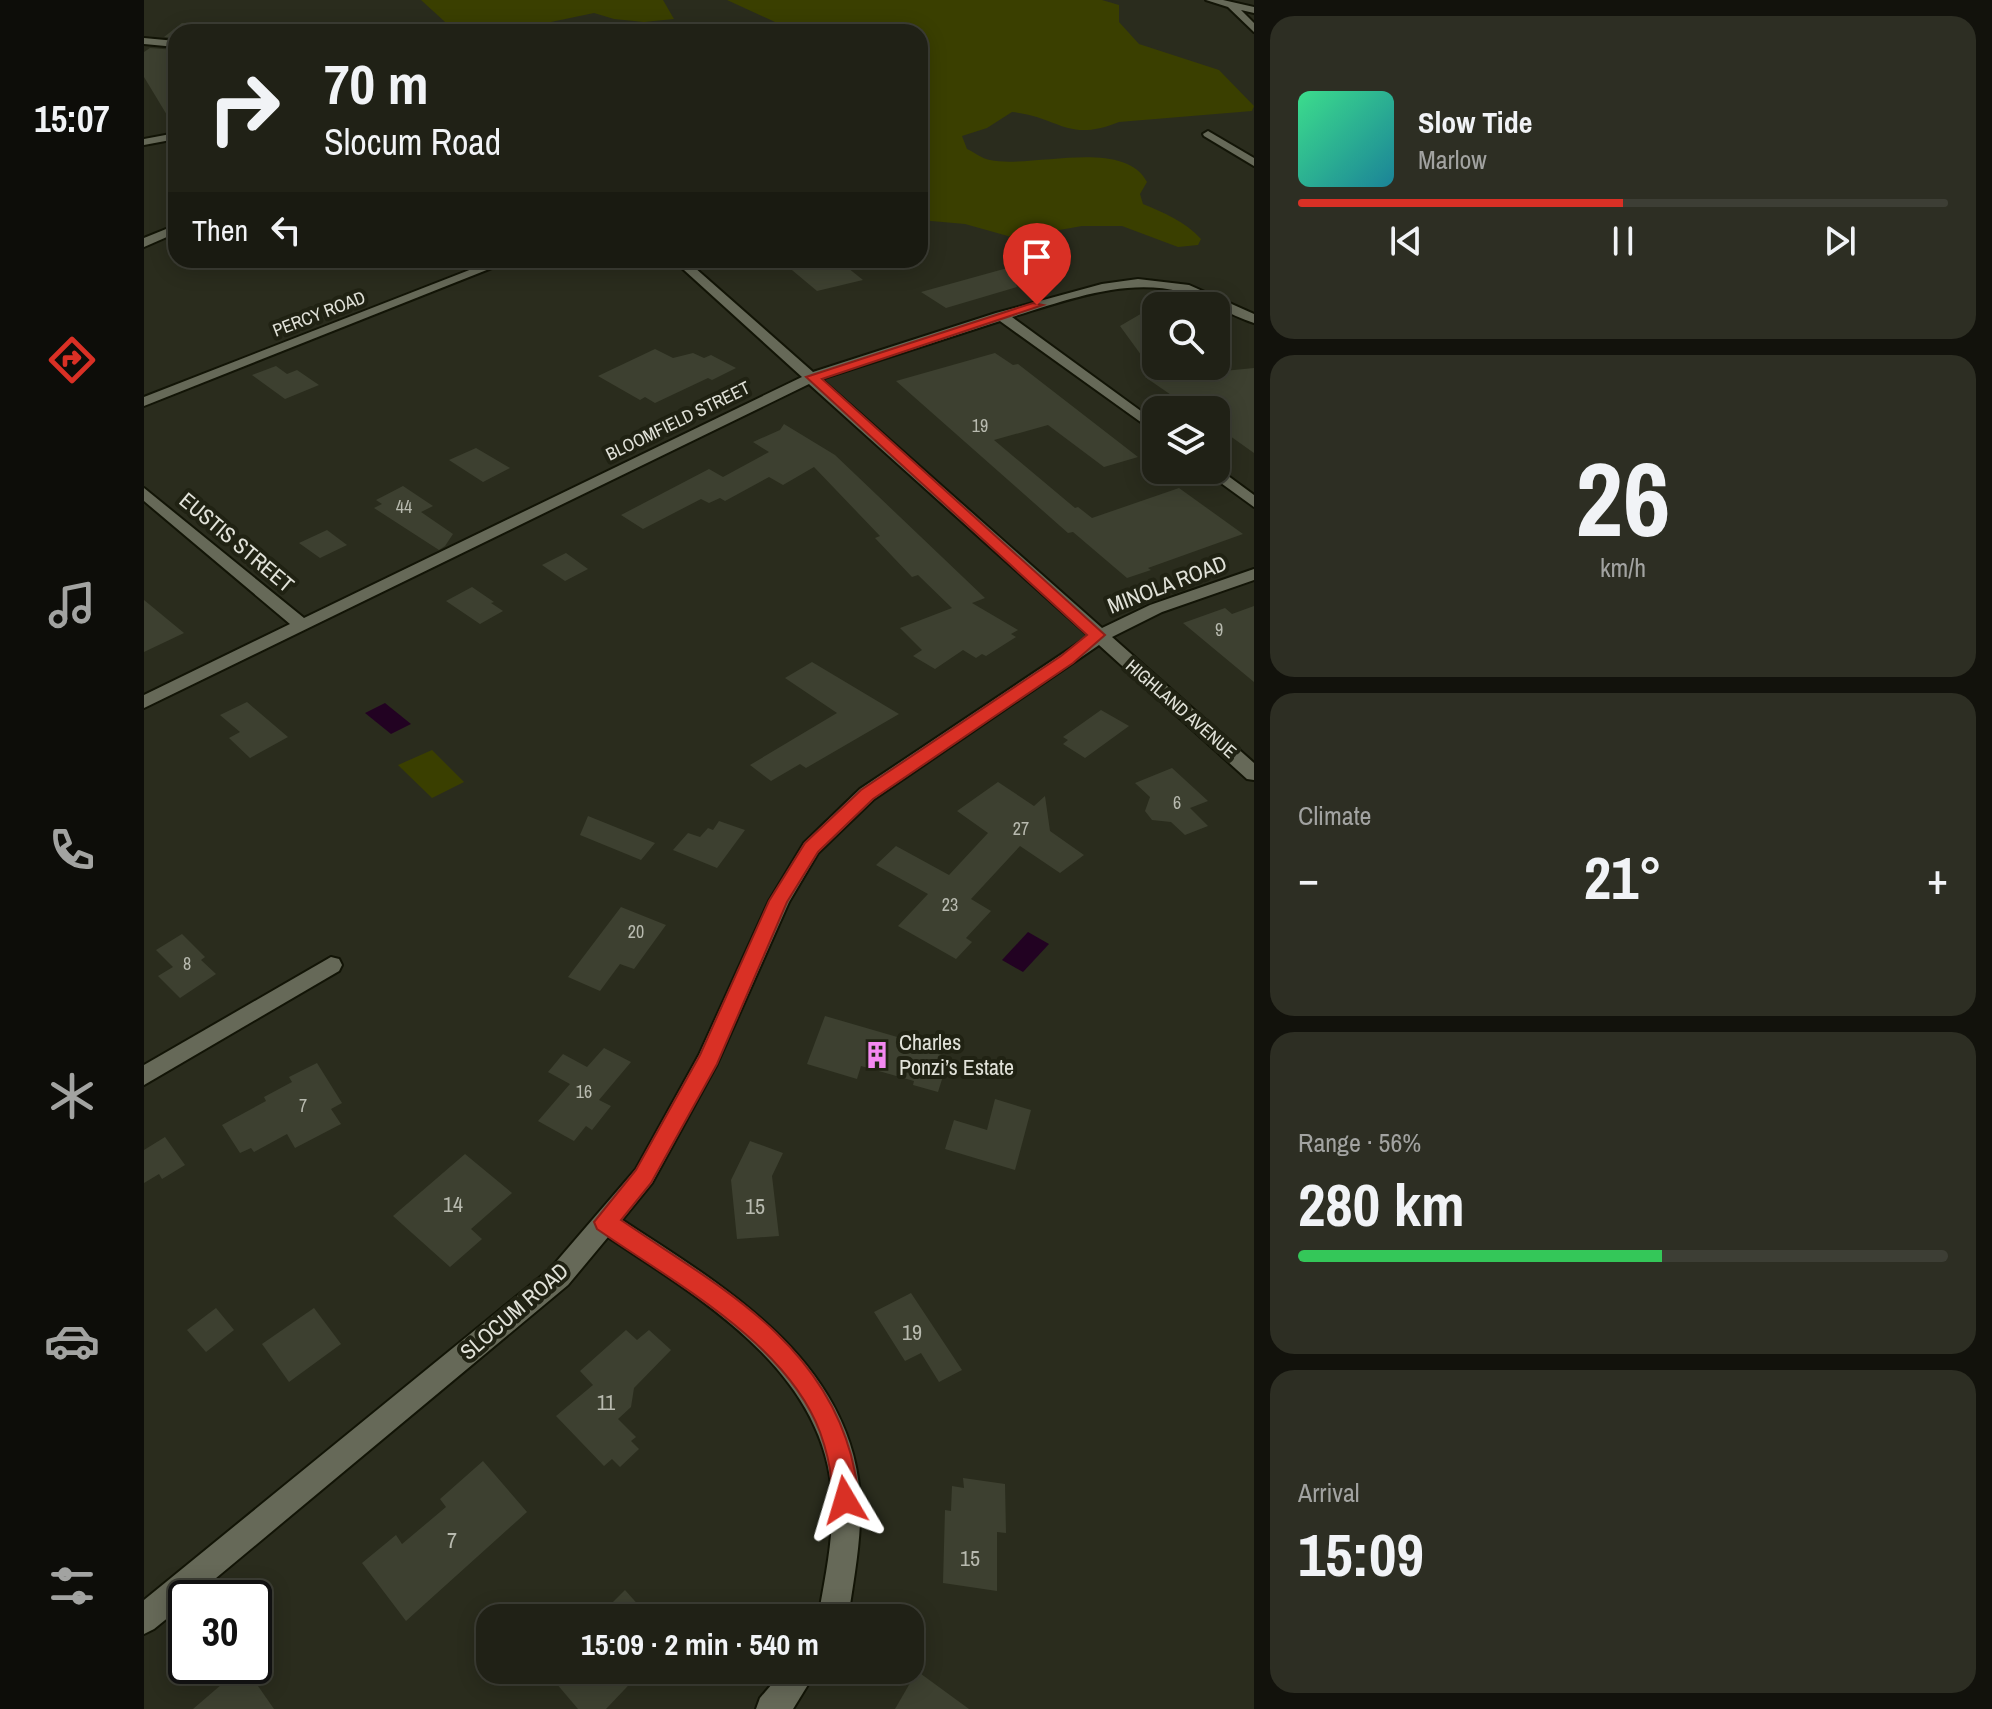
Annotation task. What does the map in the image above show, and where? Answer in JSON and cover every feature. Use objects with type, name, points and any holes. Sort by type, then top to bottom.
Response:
[{"type":"street","points":[[1211,0],[1254,10]]},
{"type":"street","points":[[1233,7],[1254,29]]},
{"type":"street","points":[[144,41],[168,43]]},
{"type":"street","points":[[1208,134],[1254,163]]},
{"type":"street","points":[[144,142],[168,138]]},
{"type":"street","points":[[144,243],[168,232]]},
{"type":"street","name":"PERCY ROAD","points":[[144,402],[486,268]]},
{"type":"street","name":"HIGHLAND AVENUE","points":[[688,268],[1254,774]]},
{"type":"street","name":"BLOOMFIELD STREET","points":[[144,702],[813,377],[1001,316],[1091,290],[1138,283],[1184,288],[1254,319]]},
{"type":"street","points":[[1001,316],[1142,419]]},
{"type":"street","points":[[1230,484],[1254,502]]},
{"type":"street","name":"EUSTIS STREET","points":[[144,493],[302,625]]},
{"type":"street","name":"MINOLA ROAD","points":[[1097,635],[1166,604],[1254,574]]},
{"type":"street","name":"SLOCUM ROAD","points":[[144,1619],[559,1277],[644,1176],[709,1058],[779,901],[811,848],[867,794],[1067,660],[1097,635]]},
{"type":"street","points":[[144,1076],[331,965]]},
{"type":"street","points":[[605,1222],[752,1324],[806,1381],[831,1428],[844,1479],[845,1543],[835,1604]]},
{"type":"street","points":[[771,1709],[793,1684]]},
{"type":"green space","points":[[421,0],[663,0],[674,19],[644,22],[594,13],[541,24],[447,24]]},
{"type":"green space","points":[[727,0],[1102,0],[1119,5],[1119,22],[1139,44],[1219,70],[1254,106],[1252,111],[1119,122],[1087,130],[1064,127],[1012,112],[987,128],[962,136],[967,149],[990,160],[1098,158],[1118,161],[1135,169],[1147,182],[1140,194],[1143,204],[1174,218],[1201,239],[1198,245],[1178,247],[1122,226],[1082,226],[1015,238],[965,224],[928,221],[928,24],[779,24]]},
{"type":"green space","points":[[432,750],[464,782],[432,798],[398,765]]},
{"type":"shaded area","points":[[385,703],[411,724],[391,734],[365,713]]},
{"type":"shaded area","points":[[1028,932],[1049,944],[1023,972],[1002,960]]},
{"type":"building","points":[[150,48],[168,49],[168,117],[144,77],[144,52]]},
{"type":"building","points":[[1011,267],[1017,287],[946,308],[921,292]]},
{"type":"building","points":[[790,268],[848,268],[863,280],[817,291]]},
{"type":"building","points":[[1142,313],[1142,356],[1120,326]]},
{"type":"building","points":[[655,349],[673,358],[693,353],[704,358],[711,355],[736,368],[655,403],[645,397],[640,400],[598,376]]},
{"type":"building","points":[[995,353],[1013,365],[1018,364],[1138,457],[1104,467],[1048,425],[994,440],[1075,508],[1092,518],[1179,488],[1243,534],[1127,578],[1073,532],[1068,533],[896,381]]},
{"type":"building","points":[[276,366],[287,374],[297,370],[319,385],[285,399],[252,375]]},
{"type":"building","points":[[1254,368],[1254,453],[1230,436],[1230,396],[1173,396],[1149,380],[1230,380],[1230,370]]},
{"type":"building","points":[[784,424],[835,455],[985,598],[972,603],[1018,630],[1011,634],[1016,637],[986,656],[982,654],[976,658],[963,650],[935,669],[913,656],[922,650],[900,628],[952,608],[918,575],[912,577],[875,538],[880,536],[814,467],[783,485],[769,477],[725,501],[720,498],[709,503],[701,499],[643,529],[621,515],[709,469],[723,477],[769,452],[753,442],[780,430]]},
{"type":"building","points":[[476,448],[510,468],[483,482],[449,460]]},
{"type":"building","points":[[403,486],[433,506],[421,512],[453,534],[439,550],[374,508],[382,504],[376,500]]},
{"type":"building","points":[[327,530],[347,545],[320,558],[299,543]]},
{"type":"building","points":[[566,553],[588,569],[565,581],[542,565]]},
{"type":"building","points":[[472,587],[503,611],[480,624],[446,601]]},
{"type":"building","points":[[144,600],[184,633],[144,652]]},
{"type":"building","points":[[1254,606],[1254,682],[1183,623],[1225,608],[1232,614]]},
{"type":"building","points":[[812,662],[899,714],[806,768],[800,764],[771,781],[750,765],[837,713],[785,678]]},
{"type":"building","points":[[247,702],[288,737],[250,758],[229,738],[240,732],[220,715]]},
{"type":"building","points":[[1101,710],[1129,726],[1085,758],[1063,744],[1068,740],[1063,737]]},
{"type":"building","points":[[1172,768],[1208,801],[1190,808],[1208,826],[1185,835],[1171,822],[1152,820],[1145,811],[1150,797],[1135,783]]},
{"type":"building","points":[[998,782],[1034,806],[1045,796],[1050,831],[1084,855],[1060,873],[1020,846],[971,899],[991,911],[966,938],[972,942],[956,959],[898,926],[928,894],[876,865],[896,846],[949,875],[988,833],[957,811]]},
{"type":"building","points":[[588,816],[655,843],[641,860],[580,835]]},
{"type":"building","points":[[719,821],[745,830],[717,868],[673,850],[688,833],[700,837],[708,828],[713,830]]},
{"type":"building","points":[[621,907],[666,925],[634,969],[620,964],[600,991],[568,977]]},
{"type":"building","points":[[182,934],[205,957],[201,960],[216,974],[180,998],[158,976],[173,967],[156,950]]},
{"type":"building","name":"Charles Ponzi’s Estate","points":[[825,1016],[911,1041],[912,1036],[941,1044],[938,1054],[949,1057],[938,1092],[913,1085],[914,1081],[861,1066],[857,1079],[807,1064]]},
{"type":"building","points":[[604,1048],[631,1062],[599,1100],[611,1106],[592,1130],[586,1126],[574,1141],[538,1121],[570,1084],[548,1072],[563,1054],[587,1067]]},
{"type":"building","points":[[317,1063],[342,1103],[331,1109],[341,1124],[295,1148],[287,1134],[254,1152],[251,1148],[240,1153],[222,1125],[266,1101],[264,1097],[292,1082],[289,1077]]},
{"type":"building","points":[[995,1099],[1031,1110],[1015,1170],[945,1149],[954,1120],[987,1130]]},
{"type":"building","points":[[165,1137],[185,1165],[162,1179],[159,1174],[144,1183],[144,1150]]},
{"type":"building","points":[[750,1141],[783,1153],[772,1176],[779,1236],[737,1239],[731,1180]]},
{"type":"building","points":[[465,1154],[512,1193],[471,1229],[482,1239],[450,1267],[393,1216]]},
{"type":"building","points":[[911,1293],[962,1370],[939,1382],[921,1353],[905,1361],[874,1312]]},
{"type":"building","points":[[216,1308],[234,1330],[206,1352],[187,1330]]},
{"type":"building","points":[[314,1308],[341,1344],[289,1382],[262,1344]]},
{"type":"building","points":[[626,1330],[637,1340],[649,1330],[671,1350],[634,1388],[631,1407],[618,1419],[636,1437],[631,1441],[639,1449],[620,1467],[612,1459],[604,1466],[556,1416],[593,1385],[580,1371]]},
{"type":"building","points":[[483,1461],[527,1512],[406,1621],[362,1563],[396,1535],[402,1544],[446,1507],[440,1499]]},
{"type":"building","points":[[963,1478],[1005,1484],[1006,1533],[997,1532],[997,1591],[943,1583],[945,1510],[951,1511],[952,1486],[964,1488]]},
{"type":"building","points":[[625,1590],[638,1604],[611,1604]]},
{"type":"building","points":[[924,1676],[969,1709],[895,1709],[909,1684],[924,1684]]},
{"type":"building","points":[[222,1684],[257,1684],[274,1709],[193,1709]]},
{"type":"building","points":[[557,1684],[630,1684],[606,1709],[578,1709]]},
{"type":"place","name":"Charles Ponzi’s Estate","points":[[877,1055]]},
{"type":"route","points":[[845,1500],[844,1479],[831,1428],[806,1381],[752,1324],[605,1222],[644,1176],[709,1058],[779,901],[811,848],[867,794],[1067,660],[1097,635],[813,377],[1037,305]]}]
